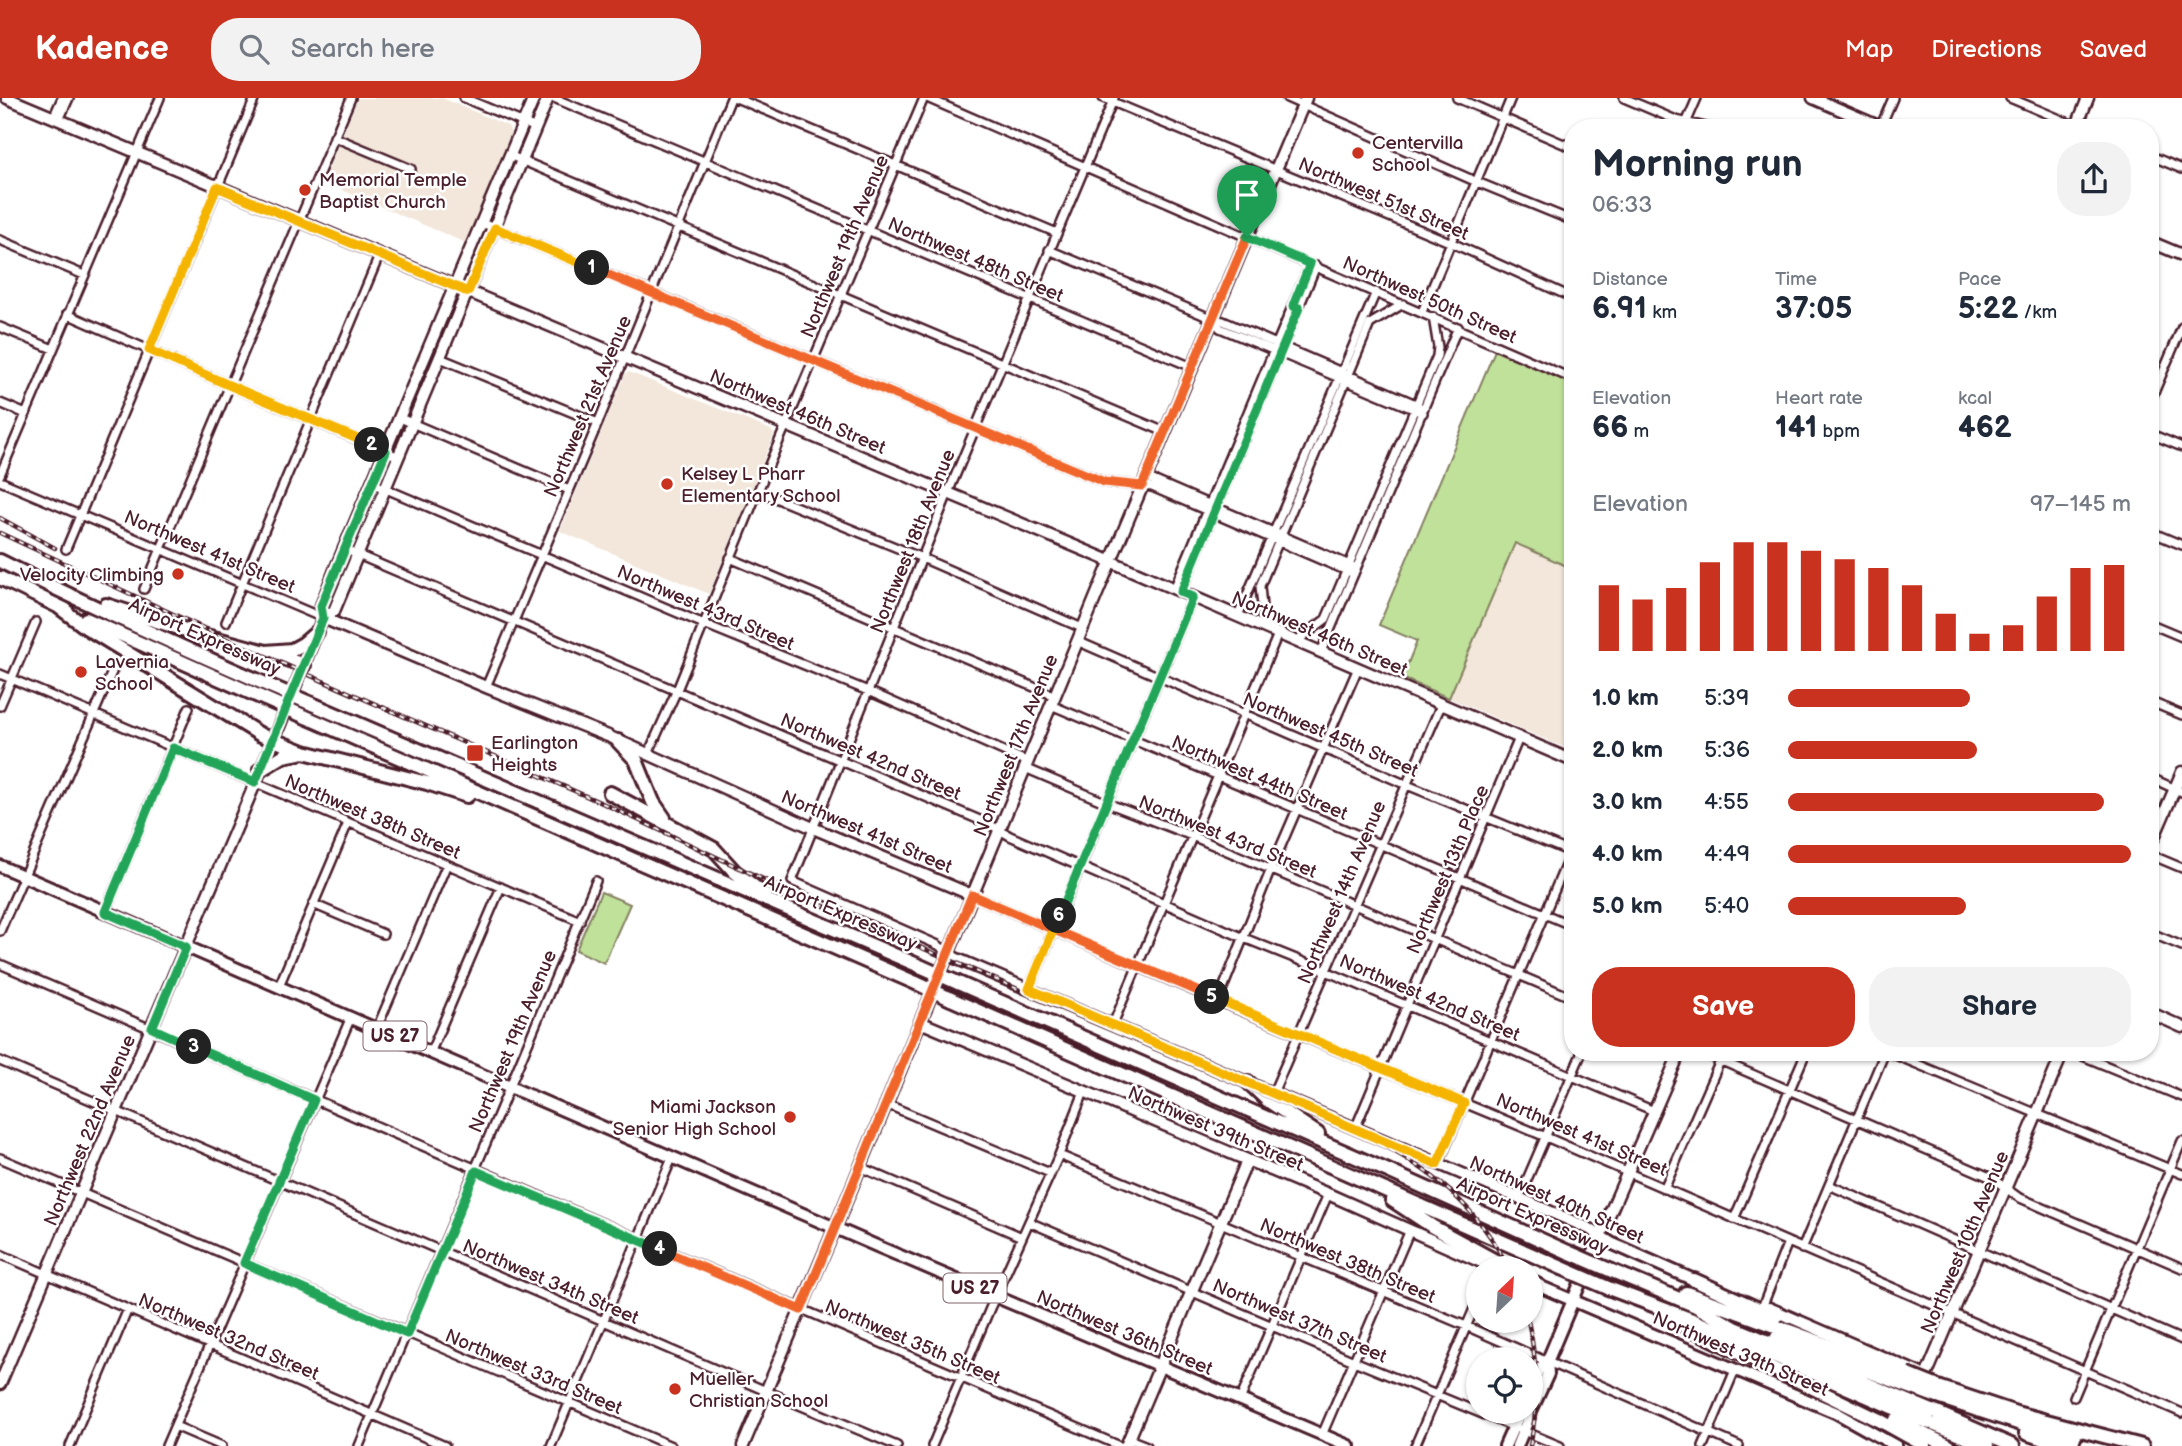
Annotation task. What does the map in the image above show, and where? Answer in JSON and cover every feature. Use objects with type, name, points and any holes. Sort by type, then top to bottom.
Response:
[{"type":"highway","name":"Airport Expressway","points":[[0,561],[165,640],[922,967],[1696,1306],[1929,1433],[1987,1446]]},
{"type":"highway","name":"Airport Expressway","points":[[0,578],[59,607],[557,828],[1631,1298],[1690,1319],[1888,1409]]},
{"type":"highway","points":[[46,585],[134,615],[304,665]]},
{"type":"highway","points":[[59,607],[87,628],[251,729],[304,752],[457,792],[557,828]]},
{"type":"highway","points":[[266,652],[292,650],[317,632]]},
{"type":"highway","points":[[618,741],[636,760],[658,811],[678,830]]},
{"type":"highway","points":[[257,776],[283,755],[304,752]]},
{"type":"highway","points":[[610,793],[714,849],[742,878],[785,909]]},
{"type":"highway","points":[[1248,1082],[1281,1109],[1361,1159]]},
{"type":"highway","points":[[1378,1188],[1422,1220],[1487,1256]]},
{"type":"highway","points":[[1694,1280],[1882,1365],[1904,1379]]},
{"type":"highway","points":[[1644,1285],[1670,1288],[1882,1365]]},
{"type":"highway","points":[[1631,1298],[1836,1399],[1888,1409],[1950,1446]]},
{"type":"highway","points":[[1696,1306],[1904,1379],[2024,1425],[2105,1446]]},
{"type":"highway","points":[[1939,1393],[2142,1446]]},
{"type":"highway","points":[[1939,1393],[1973,1413],[2064,1446]]},
{"type":"highway","name":"Airport Expressway","points":[[1929,1433],[2014,1446]]},
{"type":"main road","name":"Northwest 46th Street","points":[[6,98],[1110,561],[1564,757]]},
{"type":"main road","name":"Northwest 22nd Avenue","points":[[0,1384],[274,739],[323,618],[321,606],[344,549],[534,98]]},
{"type":"main road","name":"Northwest 22nd Avenue","points":[[323,618],[334,611],[548,98]]},
{"type":"main road","points":[[1813,98],[1862,119]]},
{"type":"main road","points":[[2081,119],[2088,98]]},
{"type":"main road","name":"Northwest 17th Avenue","points":[[743,1446],[1304,101]]},
{"type":"main road","points":[[2159,245],[2182,255]]},
{"type":"main road","name":"Northwest 41st Street","points":[[323,618],[618,741],[972,895]]},
{"type":"main road","points":[[2159,828],[2178,790],[2182,772]]},
{"type":"main road","name":"Northwest 36th Street","points":[[0,866],[672,1158],[1240,1400],[1326,1440],[1349,1446]]},
{"type":"main road","name":"Northwest 40th Street","points":[[949,953],[1590,1229],[1611,1243],[1694,1280],[1763,1305],[1926,1376]]},
{"type":"main road","points":[[2159,1017],[2182,1027]]},
{"type":"main road","name":"Northwest 39th Street","points":[[920,1022],[1328,1194],[1467,1256]]},
{"type":"main road","points":[[1543,1385],[1548,1374],[1547,1362],[1676,1061]]},
{"type":"main road","name":"Northwest 10th Avenue","points":[[1896,1446],[2059,1061]]},
{"type":"main road","points":[[1127,1442],[1247,1161]]},
{"type":"main road","name":"Northwest 39th Street","points":[[1544,1288],[1837,1413],[1896,1446]]},
{"type":"main road","points":[[1543,1365],[1547,1362]]},
{"type":"main road","points":[[1517,1446],[1519,1424]]},
{"type":"main road","points":[[1505,1446],[1522,1424]]},
{"type":"street","points":[[56,119],[62,98]]},
{"type":"street","points":[[56,119],[69,98]]},
{"type":"street","points":[[0,475],[160,98]]},
{"type":"street","points":[[66,549],[255,98]]},
{"type":"street","points":[[144,589],[351,98]]},
{"type":"street","points":[[464,98],[536,128]]},
{"type":"street","name":"Northwest 48th Street","points":[[554,98],[1192,367]]},
{"type":"street","points":[[733,98],[1057,233]]},
{"type":"street","name":"Northwest 21st Avenue","points":[[486,687],[598,423],[704,161],[733,98]]},
{"type":"street","name":"Northwest 19th Avenue","points":[[648,754],[925,98]]},
{"type":"street","name":"Northwest 50th Street","points":[[925,98],[1564,375]]},
{"type":"street","name":"Northwest 51st Street","points":[[1103,98],[1452,243],[1564,294]]},
{"type":"street","points":[[1287,98],[1304,101],[1477,182],[1564,217]]},
{"type":"street","points":[[1457,98],[1564,144]]},
{"type":"street","points":[[1422,312],[1511,98]]},
{"type":"street","points":[[1624,98],[1674,119]]},
{"type":"street","points":[[1688,119],[1697,98]]},
{"type":"street","points":[[1884,119],[1892,98]]},
{"type":"street","points":[[2010,98],[2059,119]]},
{"type":"street","name":"Northwest 18th Avenue","points":[[792,881],[974,429],[1113,100]]},
{"type":"street","points":[[334,137],[411,169]]},
{"type":"street","points":[[509,155],[1165,432]]},
{"type":"street","points":[[2159,159],[2182,169]]},
{"type":"street","points":[[482,223],[1104,482],[1144,482],[1178,494],[1351,569]]},
{"type":"street","points":[[0,240],[84,275]]},
{"type":"street","points":[[1049,250],[1212,319],[1223,321],[1244,334],[1424,410]]},
{"type":"street","points":[[226,622],[379,256]]},
{"type":"street","points":[[1178,591],[1313,265]]},
{"type":"street","points":[[1238,616],[1256,584],[1311,456],[1367,322],[1376,292]]},
{"type":"street","points":[[1367,322],[1403,304]]},
{"type":"street","points":[[67,314],[399,457]]},
{"type":"street","points":[[1321,652],[1329,621],[1351,569],[1406,441],[1424,410],[1440,359],[1433,317]]},
{"type":"street","points":[[0,327],[53,349]]},
{"type":"street","points":[[1406,441],[1414,406],[1458,327]]},
{"type":"street","points":[[2159,385],[2178,348],[2182,327]]},
{"type":"street","points":[[440,358],[598,423]]},
{"type":"street","points":[[0,403],[26,414]]},
{"type":"street","points":[[400,418],[569,490]]},
{"type":"street","points":[[2159,437],[2182,447]]},
{"type":"street","name":"Northwest 41st Street","points":[[0,481],[323,618]]},
{"type":"street","name":"Northwest 43rd Street","points":[[372,483],[868,691],[1107,803],[1271,869],[1564,994]]},
{"type":"street","points":[[758,491],[922,558],[1082,628]]},
{"type":"street","points":[[2159,535],[2182,545]]},
{"type":"street","name":"Northwest 42nd Street","points":[[344,549],[989,824],[1080,867],[1244,938],[1654,1111]]},
{"type":"street","name":"Northwest 44th Street","points":[[730,558],[1053,700],[1133,741],[1564,922]]},
{"type":"street","points":[[1256,584],[1264,628]]},
{"type":"street","points":[[1029,989],[1193,597]]},
{"type":"street","points":[[1296,642],[1329,621]]},
{"type":"street","points":[[0,706],[36,622]]},
{"type":"street","points":[[2159,627],[2182,637]]},
{"type":"street","points":[[1113,1024],[1278,634]]},
{"type":"street","name":"Northwest 45th Street","points":[[1077,642],[1407,785],[1564,847]]},
{"type":"street","points":[[0,931],[115,664]]},
{"type":"street","points":[[1218,1000],[1358,668]]},
{"type":"street","name":"Northwest 38th Street","points":[[0,674],[173,748],[257,776],[348,824],[580,921]]},
{"type":"street","name":"Northwest 14th Avenue","points":[[1273,1093],[1441,705]]},
{"type":"street","points":[[2159,705],[2182,715]]},
{"type":"street","points":[[105,912],[189,708]]},
{"type":"street","name":"Northwest 13th Place","points":[[1354,1129],[1520,738]]},
{"type":"street","points":[[2159,782],[2178,790]]},
{"type":"street","points":[[279,986],[348,824]]},
{"type":"street","points":[[2159,858],[2182,868]]},
{"type":"street","points":[[377,1028],[447,864]]},
{"type":"street","points":[[1437,1164],[1564,871]]},
{"type":"street","name":"Northwest 19th Avenue","points":[[359,1446],[596,881]]},
{"type":"street","name":"Northwest 40th Street","points":[[792,881],[938,945],[949,953]]},
{"type":"street","points":[[430,1051],[500,887]]},
{"type":"street","name":"Northwest 41st Street","points":[[972,895],[1546,1137],[2182,1413]]},
{"type":"street","points":[[313,904],[383,934]]},
{"type":"street","points":[[2159,936],[2182,946]]},
{"type":"street","name":"Northwest 35th Street","points":[[0,964],[961,1380],[1120,1446]]},
{"type":"street","points":[[166,1446],[351,1017]]},
{"type":"street","name":"Northwest 34th Street","points":[[0,1061],[897,1446]]},
{"type":"street","points":[[1519,1198],[1578,1061]]},
{"type":"street","points":[[1664,1189],[1720,1061]]},
{"type":"street","points":[[1732,1061],[1791,1090],[1992,1178],[2018,1197],[2182,1268]]},
{"type":"street","points":[[1734,1219],[1802,1061]]},
{"type":"street","points":[[1802,1249],[1883,1061]]},
{"type":"street","points":[[1909,1061],[2182,1174]]},
{"type":"street","points":[[2095,1061],[2182,1097]]},
{"type":"street","points":[[932,1446],[1084,1092]]},
{"type":"street","points":[[886,1104],[1050,1173]]},
{"type":"street","points":[[2074,1397],[2182,1141]]},
{"type":"street","name":"Northwest 38th Street","points":[[1059,1155],[1466,1326]]},
{"type":"street","name":"Northwest 33rd Street","points":[[0,1158],[671,1446]]},
{"type":"street","points":[[551,1446],[672,1158]]},
{"type":"street","points":[[860,1167],[1022,1237]]},
{"type":"street","points":[[1829,1185],[2182,1340]]},
{"type":"street","points":[[1240,1400],[1328,1194]]},
{"type":"street","name":"Northwest 37th Street","points":[[1029,1222],[1560,1446]]},
{"type":"street","points":[[1326,1440],[1354,1361],[1410,1230]]},
{"type":"street","points":[[1763,1305],[1788,1242]]},
{"type":"street","name":"Northwest 32nd Street","points":[[0,1254],[445,1446]]},
{"type":"street","points":[[71,1446],[128,1309]]},
{"type":"street","points":[[1415,1446],[1466,1326]]},
{"type":"street","name":"Northwest 38th Street","points":[[1484,1334],[1739,1446]]},
{"type":"street","points":[[1703,1446],[1735,1370]]},
{"type":"street","points":[[175,1426],[222,1446]]},
{"type":"street","points":[[1127,1442],[1147,1446]]},
{"type":"shaded area","points":[[358,98],[442,98],[508,126],[510,135],[466,243],[323,182]]},
{"type":"shaded area","name":"Kelsey L Pharr Elementary School","points":[[626,373],[771,430],[774,434],[709,594],[560,531]]},
{"type":"shaded area","points":[[1515,543],[1564,565],[1564,747],[1449,698]]},
{"type":"green space","points":[[1495,350],[1564,380],[1564,565],[1515,543],[1449,698],[1402,678],[1417,641],[1379,625]]},
{"type":"green space","points":[[601,892],[630,904],[604,963],[576,950]]},
{"type":"railway","points":[[0,518],[55,548]]},
{"type":"railway","points":[[0,533],[229,640],[602,803],[782,888],[1384,1146],[1423,1169],[1457,1197],[1486,1231],[1502,1256]]},
{"type":"railway","points":[[1530,1446],[1536,1384],[1531,1334]]},
{"type":"place","name":"Centervilla School","points":[[1358,153]]},
{"type":"place","name":"Memorial Temple Baptist Church","points":[[305,190]]},
{"type":"place","name":"Kelsey L Pharr Elementary School","points":[[667,484]]},
{"type":"place","name":"Velocity Climbing","points":[[178,574]]},
{"type":"place","name":"Lavernia School","points":[[81,672]]},
{"type":"place","name":"Earlington Heights","points":[[475,753]]},
{"type":"place","name":"Miami Jackson Senior High School","points":[[790,1117]]},
{"type":"place","name":"Mueller Christian School","points":[[675,1389]]},
{"type":"route","points":[[1247,237],[1142,486],[1132,486],[1104,482],[495,228],[468,292],[217,187],[149,350],[386,451],[335,570],[321,606],[323,618],[255,782],[173,748],[105,912],[186,947],[152,1028],[314,1100],[244,1263],[407,1334],[476,1171],[801,1310],[972,895],[1054,929],[1218,1000],[1464,1103],[1437,1164],[1029,989],[1054,929],[1193,597],[1181,592],[1299,308],[1293,306],[1310,264],[1247,237]]}]
